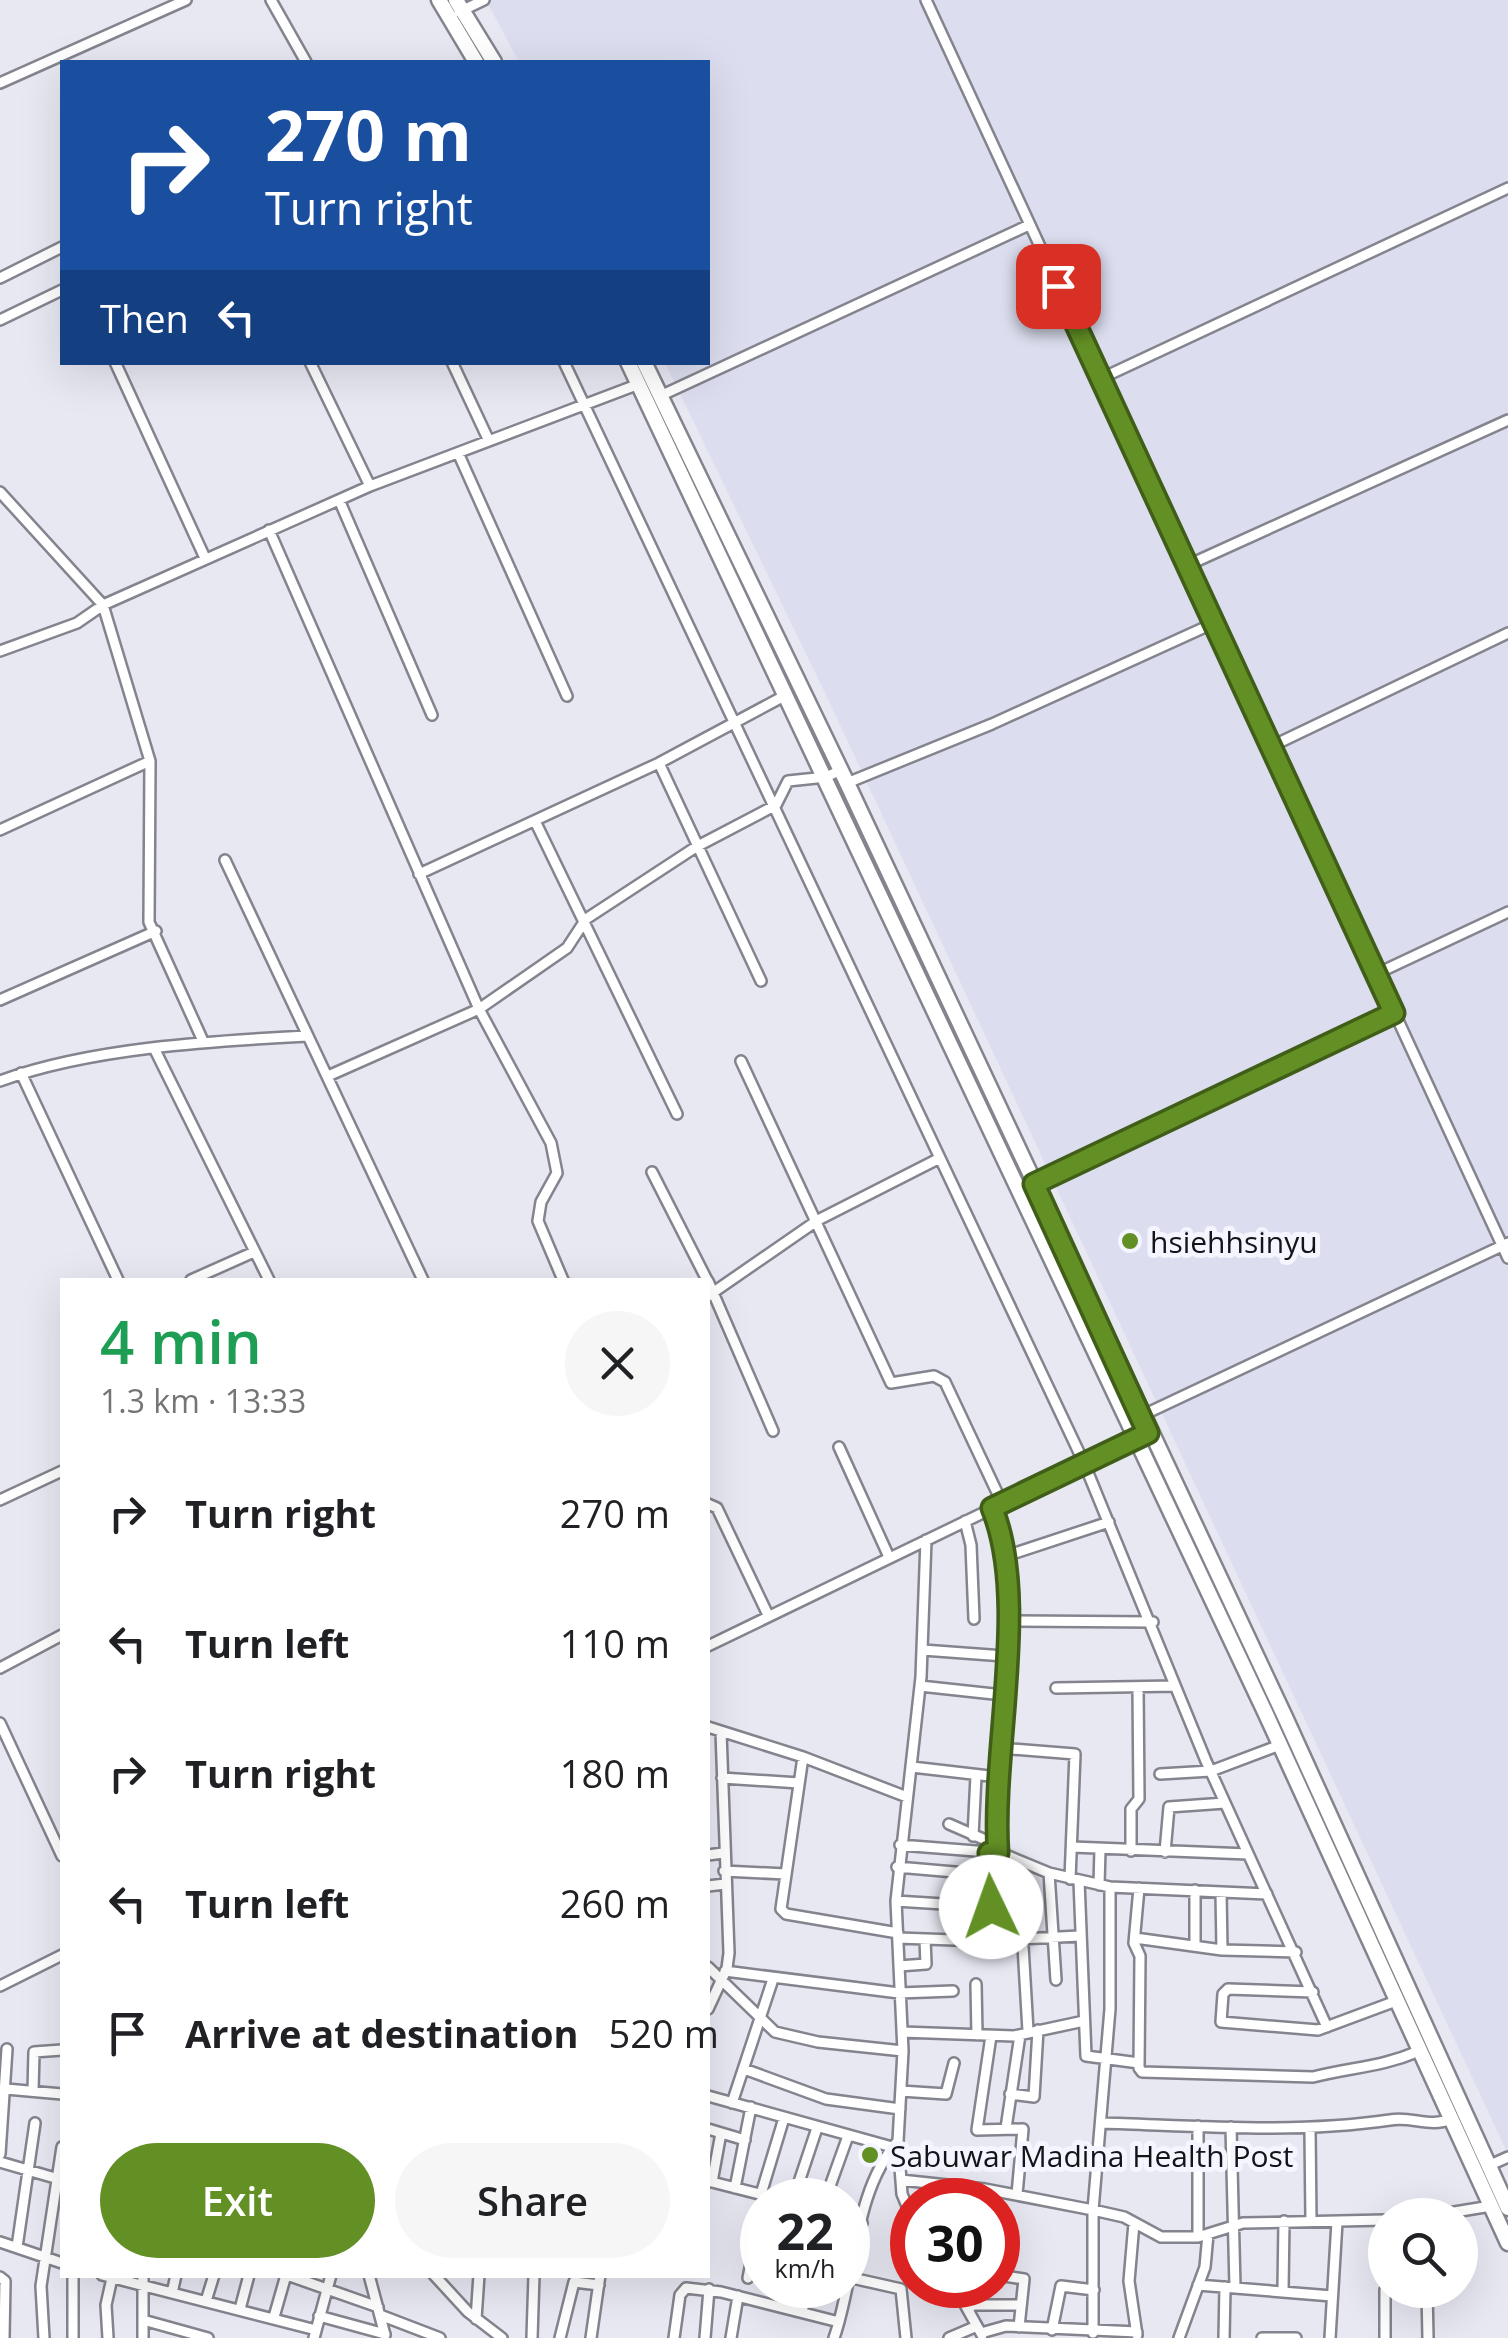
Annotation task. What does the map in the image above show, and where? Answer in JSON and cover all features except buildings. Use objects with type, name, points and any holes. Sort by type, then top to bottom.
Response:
[{"type":"main road","points":[[439,0],[456,9],[493,60]]},
{"type":"main road","points":[[456,9],[475,60]]},
{"type":"main road","points":[[630,365],[654,399],[1034,1184],[1140,1416],[1142,1436],[1419,2051],[1452,2120],[1508,2208]]},
{"type":"main road","points":[[645,365],[654,399],[786,695],[838,776],[1483,2168],[1492,2206],[1508,2243]]},
{"type":"street","points":[[0,84],[186,0]]},
{"type":"street","points":[[272,0],[305,60]]},
{"type":"street","points":[[456,9],[484,0]]},
{"type":"street","points":[[926,0],[1268,748],[1505,1244],[1508,1258]]},
{"type":"street","points":[[1102,378],[1508,188]]},
{"type":"street","points":[[654,399],[1029,225]]},
{"type":"street","points":[[0,278],[60,249]]},
{"type":"street","points":[[0,320],[60,291]]},
{"type":"street","points":[[116,365],[205,558]]},
{"type":"street","points":[[311,365],[370,486]]},
{"type":"street","points":[[453,365],[489,441]]},
{"type":"street","points":[[565,365],[1084,1463],[1153,1622],[1211,1771],[1327,2027]]},
{"type":"street","points":[[0,651],[77,623],[104,605],[370,486],[460,455],[583,402],[640,384]]},
{"type":"street","points":[[1186,566],[1508,420]]},
{"type":"street","points":[[460,455],[567,696]]},
{"type":"street","points":[[0,492],[104,605],[150,761],[146,910],[203,1041]]},
{"type":"street","points":[[340,502],[432,714]]},
{"type":"street","points":[[0,514],[11,508]]},
{"type":"street","points":[[269,530],[479,1009],[556,1159],[557,1173],[540,1202],[538,1221],[562,1278]]},
{"type":"street","points":[[328,1076],[479,1009],[567,948],[586,919],[696,848],[776,806],[788,781],[838,776],[992,724],[1212,624]]},
{"type":"street","points":[[1268,748],[1508,633]]},
{"type":"street","points":[[419,874],[659,763],[786,695]]},
{"type":"street","points":[[0,830],[150,761]]},
{"type":"street","points":[[659,763],[761,981]]},
{"type":"street","points":[[535,821],[586,919],[677,1114]]},
{"type":"street","points":[[225,860],[422,1278]]},
{"type":"street","points":[[1376,974],[1508,912]]},
{"type":"street","points":[[0,1000],[156,931]]},
{"type":"street","points":[[1034,1184],[1394,1013]]},
{"type":"street","points":[[0,1081],[21,1073],[203,1041],[307,1036]]},
{"type":"street","points":[[156,1050],[268,1278]]},
{"type":"street","points":[[741,1061],[891,1383],[934,1376],[946,1382],[997,1506],[1006,1556],[1007,1621],[994,1850],[988,1875],[994,1940]]},
{"type":"street","points":[[21,1073],[117,1278]]},
{"type":"street","points":[[773,1431],[710,1295],[737,1272],[818,1220],[938,1158]]},
{"type":"street","points":[[652,1172],[706,1278]]},
{"type":"street","points":[[1140,1416],[1505,1244]]},
{"type":"street","points":[[196,1278],[254,1252]]},
{"type":"street","points":[[710,1642],[1142,1436]]},
{"type":"street","points":[[839,1447],[889,1557]]},
{"type":"street","points":[[0,1500],[60,1472]]},
{"type":"street","points":[[710,1505],[717,1508],[768,1616]]},
{"type":"street","points":[[965,1521],[971,1545],[974,1619]]},
{"type":"street","points":[[1006,1556],[1109,1522]]},
{"type":"street","points":[[901,2178],[895,2144],[903,2051],[897,1867],[920,1686],[926,1540]]},
{"type":"street","points":[[1007,1621],[1153,1622]]},
{"type":"street","points":[[0,1668],[60,1636]]},
{"type":"street","points":[[923,1650],[1004,1656]]},
{"type":"street","points":[[920,1686],[1003,1695]]},
{"type":"street","points":[[1056,1688],[1175,1686]]},
{"type":"street","points":[[1131,1851],[1131,1809],[1139,1799],[1138,1688]]},
{"type":"street","points":[[0,1723],[60,1852]]},
{"type":"street","points":[[710,1728],[803,1757],[908,1797]]},
{"type":"street","points":[[710,2004],[722,1974],[725,1884],[721,1732]]},
{"type":"street","points":[[1160,1774],[1211,1771],[1280,1744]]},
{"type":"street","points":[[999,1748],[1075,1754],[1072,1847],[1086,2056],[1139,2063]]},
{"type":"street","points":[[803,1757],[781,1909],[786,1914],[925,1938],[1024,1940],[1080,1936]]},
{"type":"street","points":[[912,1767],[998,1777]]},
{"type":"street","points":[[973,1836],[976,1776]]},
{"type":"street","points":[[722,1778],[799,1783]]},
{"type":"street","points":[[1166,1852],[1169,1807],[1225,1803]]},
{"type":"street","points":[[949,1824],[1018,1861],[1075,1880],[1104,1886],[1267,1894]]},
{"type":"street","points":[[900,1845],[994,1850]]},
{"type":"street","points":[[1072,1847],[1248,1854]]},
{"type":"street","points":[[1093,2333],[1093,2210],[1108,2060],[1100,1849]]},
{"type":"street","points":[[710,1855],[723,1853]]},
{"type":"street","points":[[1010,2094],[1034,2097],[1018,1861]]},
{"type":"street","points":[[897,1867],[988,1875]]},
{"type":"street","points":[[724,1871],[785,1874]]},
{"type":"street","points":[[1050,1873],[1056,1980]]},
{"type":"street","points":[[710,1886],[725,1884]]},
{"type":"street","points":[[1140,1888],[1135,1938],[1141,1966],[1142,2072],[1286,2078],[1384,2066],[1419,2051]]},
{"type":"street","points":[[1195,1890],[1195,1946]]},
{"type":"street","points":[[1222,1892],[1222,1950]]},
{"type":"street","points":[[896,1901],[991,1907]]},
{"type":"street","points":[[898,1966],[926,1964],[925,1938]]},
{"type":"street","points":[[1135,1938],[1222,1950],[1296,1952]]},
{"type":"street","points":[[0,1986],[60,1956]]},
{"type":"street","points":[[710,1969],[722,1974],[899,1993],[954,1991]]},
{"type":"street","points":[[722,1974],[760,2020],[786,2036],[903,2051]]},
{"type":"street","points":[[732,2102],[773,1979]]},
{"type":"street","points":[[976,1984],[978,2035]]},
{"type":"street","points":[[1313,1992],[1228,1988],[1223,1994],[1221,2022],[1310,2031],[1396,2002]]},
{"type":"street","points":[[902,2032],[992,2036],[1084,2021]]},
{"type":"street","points":[[1006,2128],[1010,2094],[1028,2032]]},
{"type":"street","points":[[992,2036],[976,2130],[1023,2129],[1018,2178]]},
{"type":"street","points":[[0,2154],[7,2049]]},
{"type":"street","points":[[33,2091],[34,2052],[60,2050]]},
{"type":"street","points":[[901,2091],[946,2094],[954,2063]]},
{"type":"street","points":[[744,2068],[826,2099],[900,2109]]},
{"type":"street","points":[[6,2088],[60,2094]]},
{"type":"street","points":[[710,2096],[848,2136],[895,2144]]},
{"type":"street","points":[[735,2188],[751,2108]]},
{"type":"street","points":[[768,2178],[784,2118]]},
{"type":"street","points":[[1102,2122],[1310,2130],[1392,2119],[1433,2124],[1452,2120]]},
{"type":"street","points":[[17,2247],[34,2124]]},
{"type":"street","points":[[1178,2338],[1198,2286],[1203,2236],[1198,2126]]},
{"type":"street","points":[[1224,2338],[1234,2224],[1231,2127]]},
{"type":"street","points":[[800,2178],[817,2128]]},
{"type":"street","points":[[710,2130],[744,2140]]},
{"type":"street","points":[[1310,2130],[1311,2221]]},
{"type":"street","points":[[721,2133],[710,2181],[740,2190]]},
{"type":"street","points":[[833,2178],[848,2136]]},
{"type":"street","points":[[870,2194],[895,2144]]},
{"type":"street","points":[[1483,2168],[1508,2157]]},
{"type":"street","points":[[0,2162],[59,2178],[41,2286],[44,2338]]},
{"type":"street","points":[[1020,2195],[1093,2210],[1134,2223],[1160,2237],[1203,2236],[1234,2224],[1368,2221]]},
{"type":"street","points":[[1478,2208],[1492,2206]]},
{"type":"street","points":[[1283,2290],[1284,2221]]},
{"type":"street","points":[[1330,2338],[1337,2222]]},
{"type":"street","points":[[948,2338],[1019,2327],[1137,2335],[1129,2282],[1134,2223]]},
{"type":"street","points":[[0,2242],[60,2262]]},
{"type":"street","points":[[0,2277],[5,2281],[4,2338]]},
{"type":"street","points":[[73,2278],[73,2338]]},
{"type":"street","points":[[107,2278],[108,2338]]},
{"type":"street","points":[[172,2293],[175,2278]]},
{"type":"street","points":[[206,2301],[213,2278]]},
{"type":"street","points":[[240,2309],[247,2278]]},
{"type":"street","points":[[274,2317],[285,2278]]},
{"type":"street","points":[[294,2278],[437,2337]]},
{"type":"street","points":[[143,2338],[142,2280],[172,2293],[274,2317],[315,2334],[330,2278]]},
{"type":"street","points":[[370,2278],[385,2336]]},
{"type":"street","points":[[437,2278],[502,2338]]},
{"type":"street","points":[[476,2318],[480,2278]]},
{"type":"street","points":[[532,2338],[534,2278]]},
{"type":"street","points":[[674,2338],[680,2294],[688,2278]]},
{"type":"street","points":[[1019,2327],[1024,2279],[1020,2278]]},
{"type":"street","points":[[560,2338],[574,2282],[599,2280],[590,2338]]},
{"type":"street","points":[[870,2282],[900,2289],[906,2338]]},
{"type":"street","points":[[1052,2330],[1061,2286],[1094,2290]]},
{"type":"street","points":[[1198,2286],[1332,2296]]},
{"type":"street","points":[[686,2288],[738,2296],[840,2322]]},
{"type":"street","points":[[705,2338],[710,2290]]},
{"type":"street","points":[[730,2338],[738,2296]]},
{"type":"street","points":[[802,2312],[803,2308]]},
{"type":"street","points":[[834,2338],[844,2308]]},
{"type":"street","points":[[971,2308],[981,2332]]},
{"type":"street","points":[[1385,2338],[1386,2308]]},
{"type":"street","points":[[1427,2308],[1428,2338]]},
{"type":"street","points":[[318,2316],[385,2336]]},
{"type":"street","points":[[143,2320],[208,2338]]},
{"type":"street","points":[[1262,2338],[1296,2338]]},
{"type":"shaded area","points":[[486,0],[1508,0],[1508,2154],[825,693],[666,365],[710,365],[710,60],[518,60]]},
{"type":"place","name":"hsiehhsinyu","points":[[1130,1241]]},
{"type":"place","name":"Sabuwar Madina Health Post","points":[[870,2155]]},
{"type":"route","points":[[991,1907],[989,1853],[998,1853],[1008,1580],[1001,1530],[992,1508],[1148,1433],[1034,1184],[1394,1013],[1268,748],[1058,286]]}]
